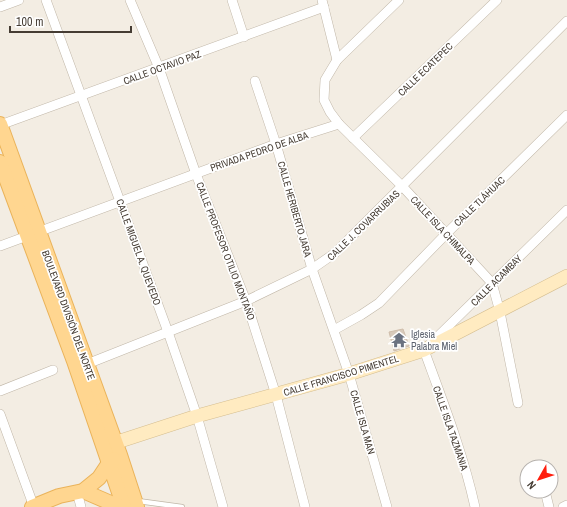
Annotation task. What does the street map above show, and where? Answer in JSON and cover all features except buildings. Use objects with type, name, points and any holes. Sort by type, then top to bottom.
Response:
[{"type":"main road","name":"BOULEVARD DIVISIÓN DEL NORTE","points":[[0,125],[74,361],[112,452]]},
{"type":"main road","name":"BOULEVARD DIVISIÓN DEL NORTE","points":[[0,162],[8,190],[33,234],[87,364],[128,504]]},
{"type":"main road","name":"CALLE FRANCISCO PIMENTEL","points":[[112,452],[197,416],[349,374],[424,350],[567,276]]},
{"type":"main road","points":[[33,507],[59,496],[80,491],[99,478],[112,452]]},
{"type":"main road","points":[[80,491],[128,504]]},
{"type":"street","points":[[0,7],[18,0]]},
{"type":"street","name":"CALLE MIGUEL A. QUEVEDO","points":[[46,0],[168,332],[197,416],[222,507]]},
{"type":"street","name":"CALLE PROFESOR OTILIO MONTAÑO","points":[[130,0],[159,68],[196,174],[246,301],[276,395],[305,507]]},
{"type":"street","points":[[232,0],[244,37]]},
{"type":"street","name":"CALLE ISLA CHIMALPA","points":[[399,0],[337,60],[325,80],[324,100],[330,112],[339,124],[402,186],[492,283],[500,312],[518,403]]},
{"type":"street","name":"CALLE ECATEPEC","points":[[353,138],[497,0]]},
{"type":"street","points":[[323,4],[337,60]]},
{"type":"street","name":"CALLE OCTAVIO PAZ","points":[[0,125],[244,37],[323,4]]},
{"type":"street","name":"CALLE J. COVARRUBIAS","points":[[87,364],[246,301],[312,269],[335,254],[567,21]]},
{"type":"street","name":"CALLE HERIBERTO JARA","points":[[255,80],[276,144],[312,269]]},
{"type":"street","name":"CALLE TLÁHUAC","points":[[334,330],[361,315],[378,303],[446,233],[567,115]]},
{"type":"street","name":"PRIVADA PEDRO DE ALBA","points":[[0,246],[120,203],[276,144],[339,124]]},
{"type":"street","name":"CALLE ACAMBAY","points":[[424,350],[567,210]]},
{"type":"street","name":"CALLE ISLA MAN","points":[[312,269],[349,374],[387,507]]},
{"type":"street","name":"CALLE ISLA TAZMANIA","points":[[424,350],[452,426],[470,484],[475,507]]},
{"type":"street","points":[[0,391],[53,370]]},
{"type":"street","points":[[0,414],[33,507]]},
{"type":"street","points":[[80,491],[81,507]]},
{"type":"street","points":[[563,507],[567,505]]},
{"type":"lane","points":[[128,504],[182,507]]},
{"type":"place","name":"Iglesia Palabra Miel","points":[[399,340]]}]
